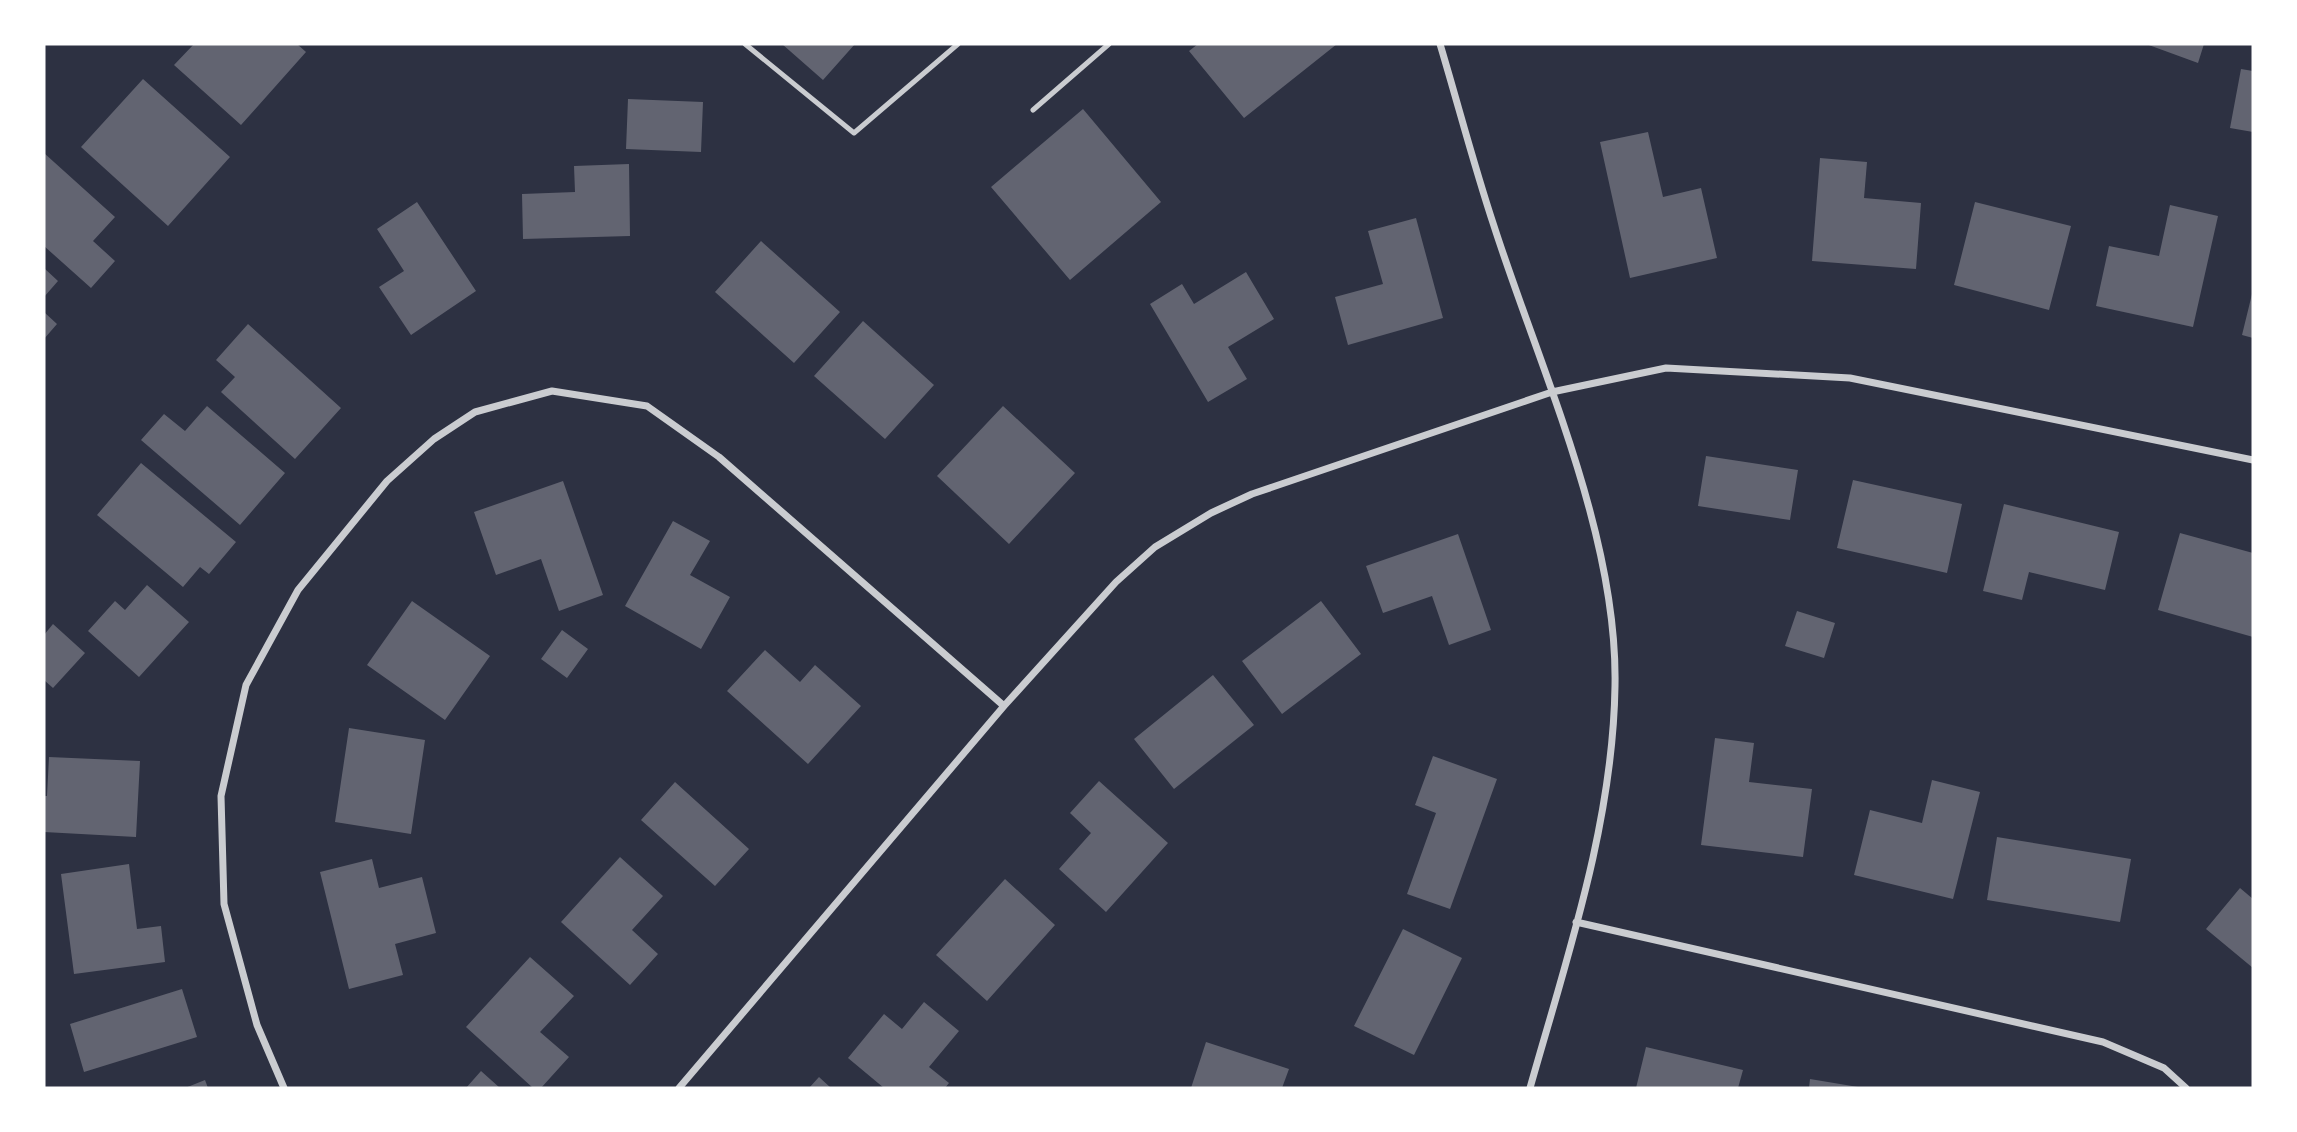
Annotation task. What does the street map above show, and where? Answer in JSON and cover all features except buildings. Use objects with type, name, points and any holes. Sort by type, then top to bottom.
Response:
[{"type":"street","points":[[1440,44],[1493,226],[1552,392],[1598,544],[1615,650],[1611,755],[1600,825],[1530,1088]]},
{"type":"street","points":[[679,1088],[1004,706],[1115,582],[1155,547],[1211,513],[1252,494],[1552,392],[1667,368],[1850,378],[2253,460]]},
{"type":"street","points":[[284,1088],[257,1025],[224,904],[221,796],[246,685],[298,590],[380,490],[434,439],[475,412],[552,391],[647,406],[719,457],[1004,706]]},
{"type":"street","points":[[1576,922],[2103,1042],[2164,1068],[2186,1088]]},
{"type":"lane","points":[[745,44],[854,133],[958,44]]},
{"type":"lane","points":[[1033,110],[1109,44]]}]
